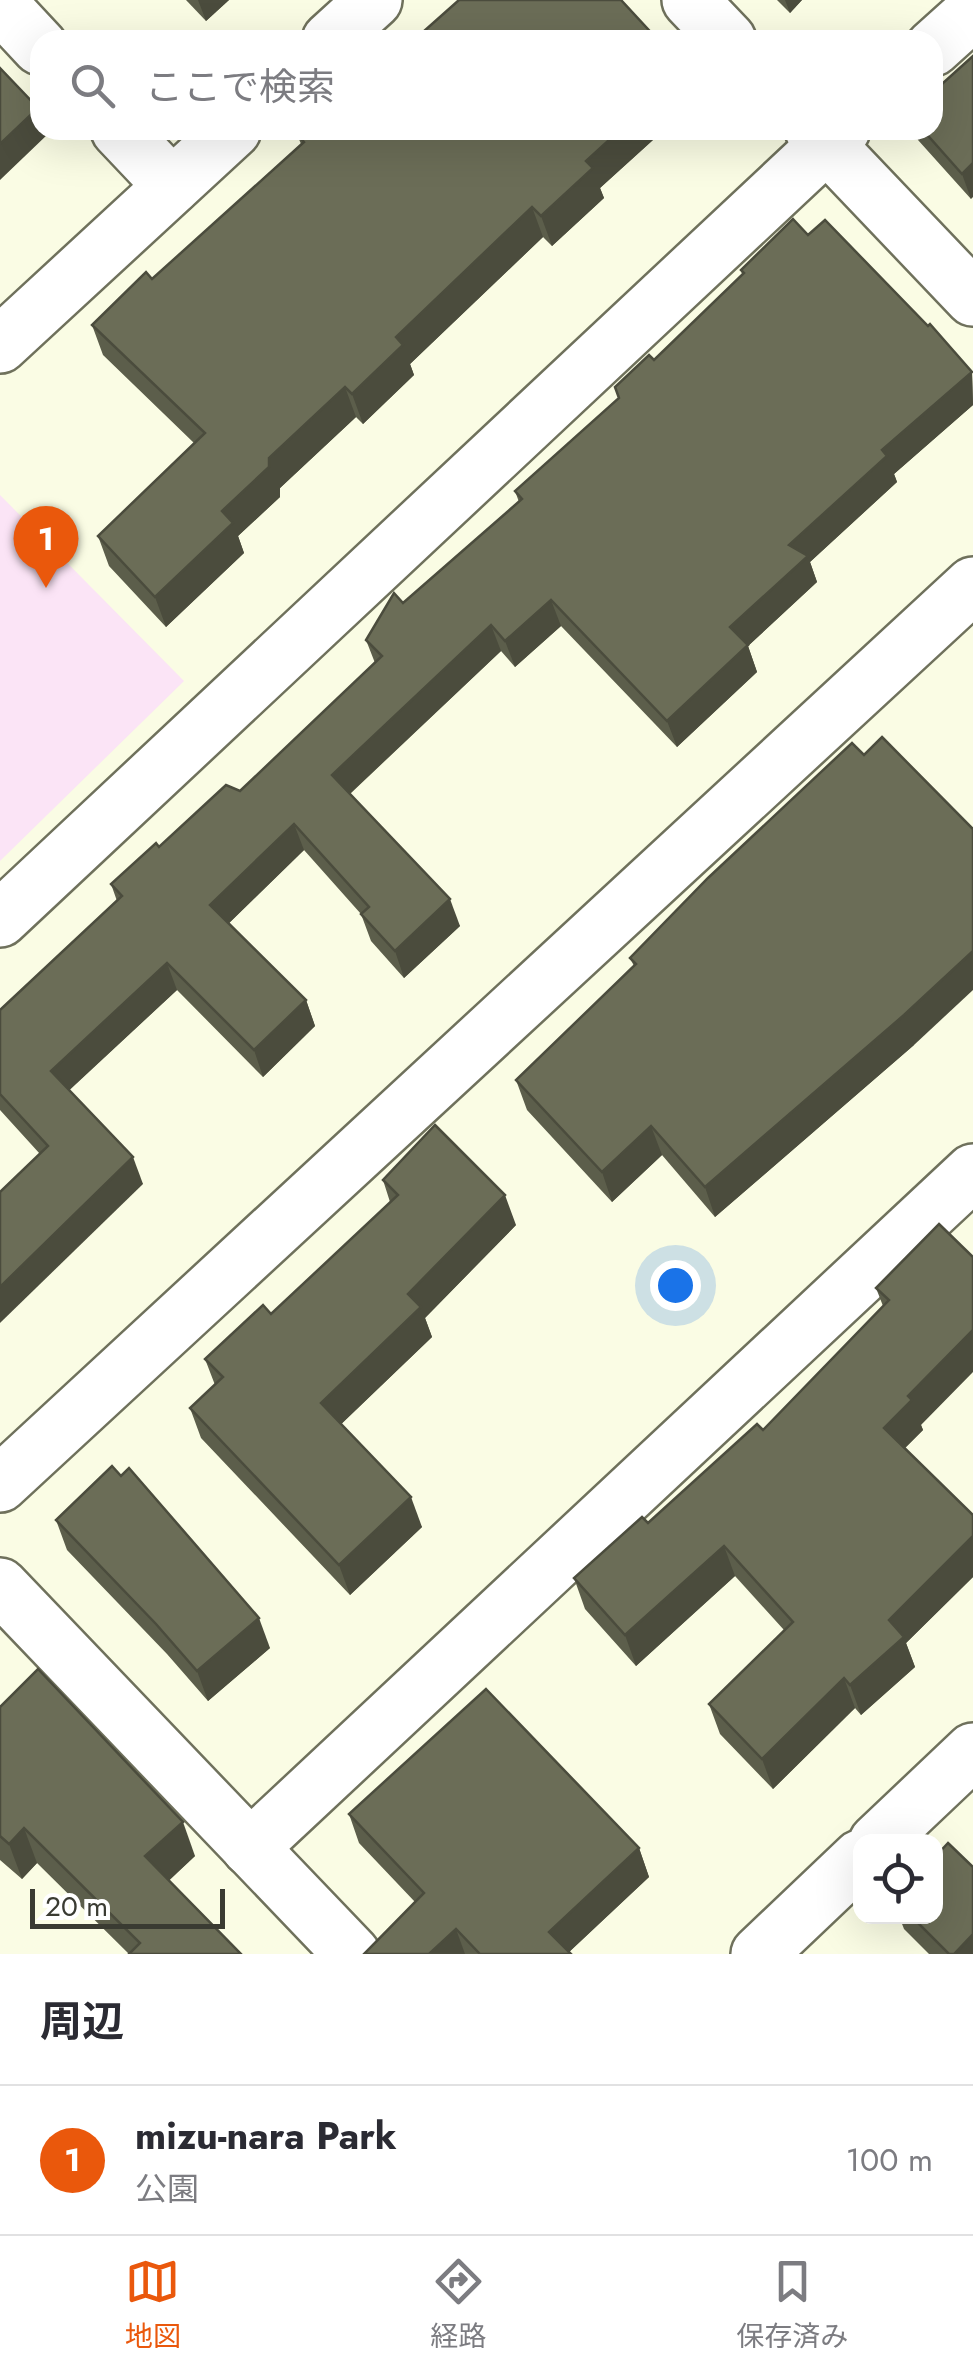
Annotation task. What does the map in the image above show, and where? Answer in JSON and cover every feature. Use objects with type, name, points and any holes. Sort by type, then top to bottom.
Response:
[{"type":"street","points":[[341,30],[374,0]]},
{"type":"street","points":[[690,0],[718,30]]},
{"type":"street","points":[[0,4],[30,36]]},
{"type":"street","points":[[943,39],[973,12]]},
{"type":"street","points":[[128,140],[172,186]]},
{"type":"street","points":[[0,345],[222,140]]},
{"type":"street","points":[[0,919],[822,140]]},
{"type":"street","points":[[831,140],[973,298]]},
{"type":"street","points":[[0,1484],[973,585]]},
{"type":"street","points":[[250,1848],[973,1172]]},
{"type":"street","points":[[0,1586],[352,1954]]},
{"type":"street","points":[[886,1834],[973,1751]]},
{"type":"street","points":[[759,1954],[853,1865]]},
{"type":"shaded area","points":[[0,495],[184,681],[0,861]]},
{"type":"building","points":[[459,0],[621,0],[649,30],[425,30]]},
{"type":"building","points":[[973,56],[973,163],[962,174],[932,140],[943,140],[943,83]]},
{"type":"building","points":[[0,68],[30,100],[30,116],[0,144]]},
{"type":"building","points":[[609,140],[586,161],[593,168],[541,216],[532,207],[396,337],[403,345],[352,394],[345,387],[269,458],[269,467],[222,511],[233,523],[155,597],[98,536],[205,433],[92,325],[146,272],[152,279],[304,142]]},
{"type":"building","points":[[793,219],[808,235],[825,220],[930,324],[972,372],[882,450],[887,456],[789,545],[808,556],[730,627],[748,645],[667,721],[551,600],[505,641],[491,625],[332,775],[450,899],[395,951],[361,914],[369,907],[294,824],[210,905],[306,1000],[254,1050],[167,963],[51,1071],[133,1157],[0,1287],[0,1192],[48,1146],[0,1094],[0,1010],[122,896],[111,884],[156,843],[159,847],[226,785],[240,791],[382,656],[366,640],[394,593],[403,603],[522,499],[515,491],[619,398],[615,387],[649,355],[654,360],[744,273],[741,270]]},
{"type":"building","points":[[882,737],[973,829],[973,951],[705,1187],[651,1126],[602,1172],[516,1080],[636,964],[630,958],[708,878],[852,743],[864,755]]},
{"type":"building","points":[[435,1125],[505,1195],[408,1294],[421,1307],[321,1403],[411,1497],[339,1565],[190,1408],[223,1377],[205,1359],[263,1305],[271,1314],[398,1195],[383,1180]]},
{"type":"building","points":[[939,1224],[973,1257],[973,1330],[908,1396],[912,1400],[884,1428],[973,1515],[973,1536],[889,1620],[904,1637],[850,1685],[844,1678],[762,1759],[709,1704],[793,1622],[724,1546],[625,1635],[574,1578],[642,1517],[648,1523],[757,1424],[763,1430],[889,1300],[876,1288]]},
{"type":"building","points":[[112,1466],[121,1476],[129,1468],[259,1618],[197,1671],[56,1520]]},
{"type":"building","points":[[38,1669],[183,1822],[145,1856],[241,1954],[129,1954],[140,1943],[24,1828],[9,1844],[0,1836],[0,1707]]},
{"type":"building","points":[[486,1689],[639,1848],[549,1932],[571,1954],[480,1954],[456,1929],[429,1954],[364,1954],[424,1893],[349,1814]]},
{"type":"building","points":[[948,1843],[973,1867],[973,1934],[954,1954],[949,1954],[919,1924],[943,1924],[943,1848]]},
{"type":"place","name":"mizu-nara Park","points":[[46,588]]}]
